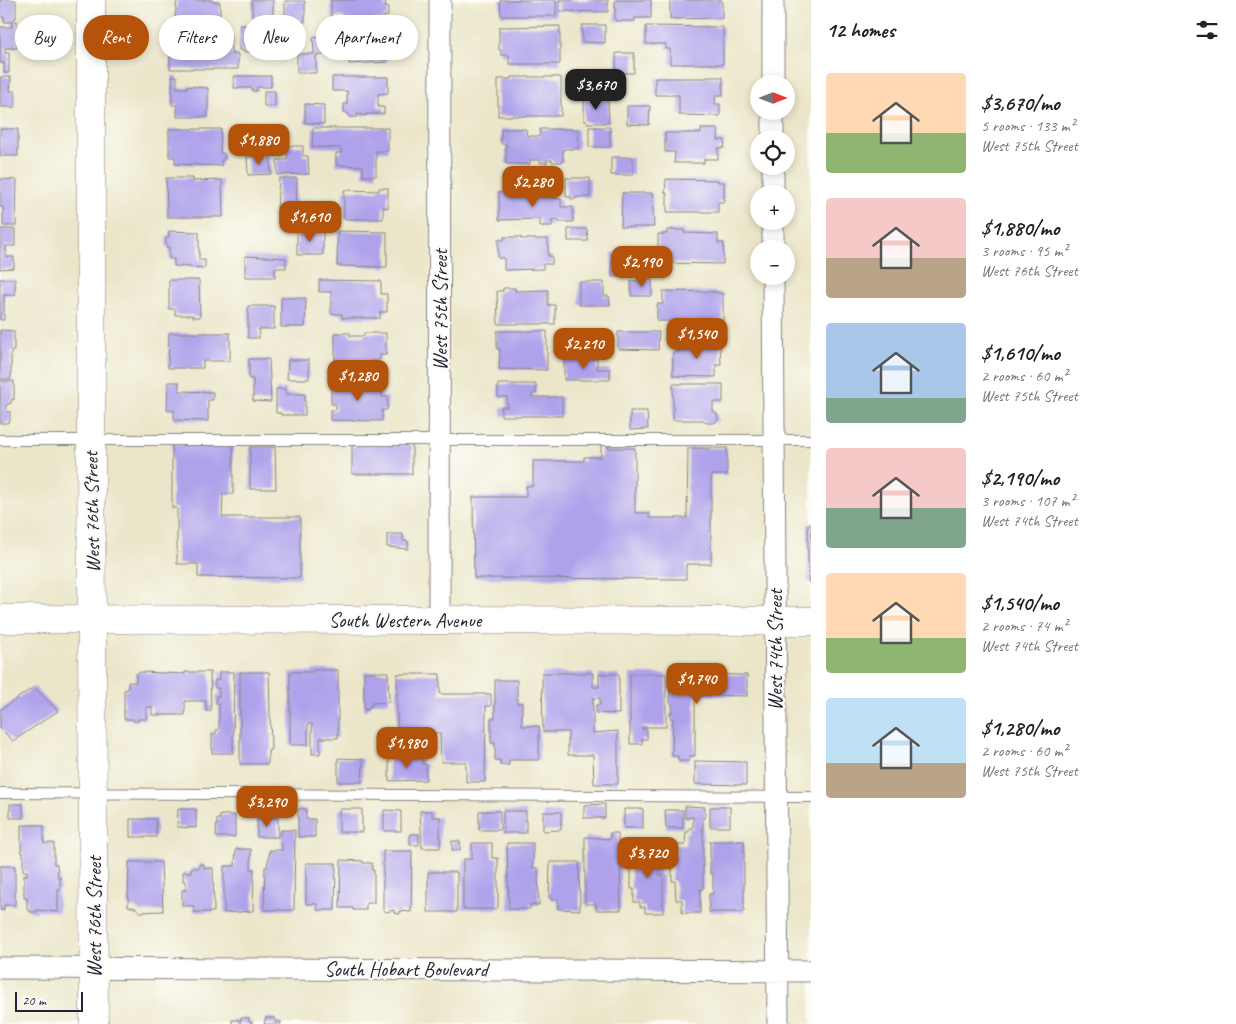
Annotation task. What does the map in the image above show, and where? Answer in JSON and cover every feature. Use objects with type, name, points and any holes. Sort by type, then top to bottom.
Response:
[{"type":"street","name":"West 76th Street","points":[[91,0],[94,1024]]},
{"type":"street","name":"West 75th Street","points":[[439,621],[440,0]]},
{"type":"street","points":[[773,0],[773,75]]},
{"type":"street","name":"West 74th Street","points":[[773,285],[778,1024]]},
{"type":"street","name":"South Western Avenue","points":[[0,618],[811,621]]},
{"type":"street","name":"South Hobart Boulevard","points":[[0,968],[811,971]]},
{"type":"lane","points":[[0,440],[811,440]]},
{"type":"lane","points":[[0,794],[811,797]]},
{"type":"building","points":[[0,0],[16,0],[16,15],[14,18],[15,48],[5,48],[5,53],[9,53],[9,73],[4,73],[4,63],[0,63],[0,27],[12,27],[12,22],[4,22],[4,17],[0,17]]},
{"type":"building","points":[[177,0],[212,0],[212,2],[220,2],[220,15],[175,15]]},
{"type":"building","points":[[252,0],[273,0],[273,15],[252,15]]},
{"type":"building","points":[[331,0],[386,0],[385,7],[388,7],[388,15],[331,15]]},
{"type":"building","points":[[500,0],[556,0],[556,16],[501,16]]},
{"type":"building","points":[[559,0],[608,0],[608,12],[559,11]]},
{"type":"building","points":[[615,0],[651,0],[651,18],[635,18],[635,21],[615,21]]},
{"type":"building","points":[[670,0],[722,0],[722,18],[670,19]]},
{"type":"building","points":[[285,1],[305,1],[305,15],[285,15]]},
{"type":"building","points":[[240,25],[244,25],[244,52],[239,50]]},
{"type":"building","points":[[582,25],[605,25],[605,43],[582,42]]},
{"type":"building","points":[[560,26],[560,64],[509,64],[509,55],[501,55],[501,50],[499,50],[499,27]]},
{"type":"building","points":[[646,26],[723,27],[723,64],[670,64],[670,49],[666,49],[666,44],[646,44]]},
{"type":"building","points":[[313,37],[316,37],[316,73],[297,73],[297,60],[306,60],[306,54],[314,54]]},
{"type":"building","points":[[616,53],[634,53],[634,73],[616,73]]},
{"type":"building","points":[[234,54],[238,54],[238,69],[170,69],[170,60],[234,60]]},
{"type":"building","points":[[349,60],[387,60],[387,62],[349,64]]},
{"type":"building","points":[[172,76],[177,76],[177,88],[187,88],[187,86],[208,88],[208,117],[177,117],[177,105],[172,105]]},
{"type":"building","points":[[234,76],[271,76],[271,87],[257,87],[257,91],[252,91],[252,88],[234,88]]},
{"type":"building","points":[[0,77],[11,77],[10,91],[15,91],[15,107],[0,107]]},
{"type":"building","points":[[332,77],[388,77],[388,93],[378,94],[378,107],[384,107],[384,114],[366,114],[366,116],[357,114],[357,117],[349,117],[349,114],[344,112],[344,104],[347,104],[347,91],[332,91]]},
{"type":"building","points":[[511,77],[561,77],[561,116],[498,116],[498,79],[511,79]]},
{"type":"building","points":[[723,77],[723,95],[716,95],[715,104],[720,104],[720,116],[679,115],[679,95],[655,95],[655,78]]},
{"type":"building","points":[[264,91],[275,91],[275,106],[264,106]]},
{"type":"building","points":[[584,100],[608,100],[609,123],[587,123],[587,121],[584,121]]},
{"type":"building","points":[[305,104],[324,105],[324,124],[305,123]]},
{"type":"building","points":[[627,106],[650,106],[649,125],[627,124]]},
{"type":"building","points":[[589,127],[610,127],[610,147],[589,147]]},
{"type":"building","points":[[313,128],[388,128],[388,151],[376,151],[376,176],[363,176],[363,166],[336,165],[336,153],[341,153],[341,148],[312,147]]},
{"type":"building","points":[[0,129],[18,129],[18,156],[0,156]]},
{"type":"building","points":[[169,129],[221,129],[220,153],[224,153],[224,160],[221,160],[221,166],[175,164],[175,157],[169,157]]},
{"type":"building","points":[[501,129],[526,129],[527,136],[540,136],[540,129],[578,129],[578,149],[563,149],[563,162],[547,160],[547,163],[540,163],[540,160],[530,160],[530,164],[506,164],[506,144],[501,144]]},
{"type":"building","points":[[701,129],[718,129],[718,140],[725,140],[724,148],[718,148],[718,159],[704,159],[704,163],[674,163],[675,152],[665,152],[665,133],[701,133]]},
{"type":"building","points":[[287,146],[303,146],[303,156],[308,156],[309,174],[277,175],[277,160],[287,160]]},
{"type":"building","points":[[270,156],[271,174],[248,175],[247,157]]},
{"type":"building","points":[[611,157],[633,157],[633,175],[611,175]]},
{"type":"building","points":[[166,178],[193,178],[193,181],[222,180],[223,217],[167,217]]},
{"type":"building","points":[[279,178],[297,178],[296,209],[277,209]]},
{"type":"building","points":[[566,178],[590,178],[590,197],[575,197],[575,199],[571,199],[571,197],[566,197]]},
{"type":"building","points":[[0,179],[17,180],[16,226],[3,226],[3,207],[0,207]]},
{"type":"building","points":[[666,179],[718,180],[718,182],[724,182],[724,202],[718,202],[718,212],[667,212]]},
{"type":"building","points":[[379,188],[388,188],[388,208],[383,207],[383,219],[344,219],[344,190],[379,191]]},
{"type":"building","points":[[533,189],[542,189],[542,192],[547,192],[546,197],[561,199],[561,207],[573,207],[573,222],[552,220],[552,226],[540,226],[540,219],[499,220],[499,192],[533,192]]},
{"type":"building","points":[[622,193],[652,193],[654,227],[621,227]]},
{"type":"building","points":[[0,229],[15,229],[15,246],[6,246],[6,257],[14,257],[14,268],[0,269]]},
{"type":"building","points":[[568,229],[587,229],[588,241],[568,241]]},
{"type":"building","points":[[297,230],[323,231],[323,255],[297,255]]},
{"type":"building","points":[[667,230],[684,230],[684,233],[718,234],[718,243],[724,243],[723,264],[658,263],[658,234],[667,234]]},
{"type":"building","points":[[169,231],[199,232],[199,260],[205,260],[205,268],[174,266],[174,259],[169,259],[169,247],[166,247],[166,237],[169,237]]},
{"type":"building","points":[[338,231],[387,232],[387,267],[337,266]]},
{"type":"building","points":[[504,237],[548,239],[548,256],[552,256],[552,264],[543,264],[543,269],[504,270],[504,258],[498,258],[498,240],[504,240]]},
{"type":"building","points":[[612,253],[637,253],[637,276],[612,277]]},
{"type":"building","points":[[245,256],[286,258],[286,268],[275,268],[275,277],[245,277]]},
{"type":"building","points":[[0,279],[15,279],[15,295],[4,295],[4,320],[0,320]]},
{"type":"building","points":[[169,280],[199,280],[200,317],[175,315],[175,309],[169,309]]},
{"type":"building","points":[[319,280],[381,281],[381,294],[387,294],[387,312],[380,312],[380,318],[342,318],[342,314],[331,314],[331,292],[319,292]]},
{"type":"building","points":[[652,280],[652,296],[631,296],[631,281]]},
{"type":"building","points":[[579,282],[604,282],[604,296],[609,296],[610,305],[579,305]]},
{"type":"building","points":[[503,288],[515,288],[515,291],[548,290],[548,305],[555,305],[555,324],[498,324],[497,291],[503,291]]},
{"type":"building","points":[[663,291],[716,292],[723,294],[723,320],[716,320],[716,322],[657,321],[657,304],[663,304]]},
{"type":"building","points":[[281,298],[306,298],[305,327],[281,327]]},
{"type":"building","points":[[248,306],[274,306],[274,329],[259,329],[259,338],[248,338]]},
{"type":"building","points":[[0,330],[14,331],[14,351],[11,351],[11,379],[0,379]]},
{"type":"building","points":[[497,331],[547,331],[547,370],[499,369],[500,349],[497,349]]},
{"type":"building","points":[[618,332],[659,332],[658,350],[618,349]]},
{"type":"building","points":[[169,333],[230,333],[230,361],[203,361],[203,368],[168,368]]},
{"type":"building","points":[[335,333],[350,333],[350,336],[364,336],[364,333],[386,333],[386,355],[380,355],[380,359],[377,361],[371,361],[371,369],[364,369],[364,365],[335,365]]},
{"type":"building","points":[[720,342],[721,365],[716,365],[716,377],[673,376],[673,352],[679,352],[679,343]]},
{"type":"building","points":[[249,359],[269,359],[271,402],[253,401],[253,379],[249,379]]},
{"type":"building","points":[[564,359],[597,359],[597,369],[610,369],[610,380],[564,380]]},
{"type":"building","points":[[288,360],[309,360],[309,379],[287,379]]},
{"type":"building","points":[[0,381],[14,381],[14,400],[12,399],[11,403],[6,405],[6,411],[10,412],[10,421],[7,423],[0,423]]},
{"type":"building","points":[[168,382],[179,382],[179,391],[213,392],[213,400],[208,400],[208,421],[174,420],[174,410],[167,410]]},
{"type":"building","points":[[364,383],[383,383],[382,397],[388,397],[387,410],[382,410],[382,421],[330,420],[330,410],[336,410],[336,404],[331,404],[331,385],[364,385]]},
{"type":"building","points":[[498,384],[536,384],[536,394],[532,394],[532,397],[562,397],[562,416],[501,416],[501,407],[507,407],[507,397],[498,397]]},
{"type":"building","points":[[673,384],[723,384],[723,402],[713,402],[713,411],[717,414],[718,420],[714,423],[707,423],[703,420],[673,420]]},
{"type":"building","points":[[276,389],[286,389],[286,394],[305,394],[305,415],[281,415],[281,413],[276,413]]},
{"type":"building","points":[[630,411],[647,411],[648,429],[630,430]]},
{"type":"building","points":[[172,444],[233,445],[233,494],[223,494],[222,517],[300,517],[300,578],[198,577],[198,564],[177,564],[177,508],[172,508]]},
{"type":"building","points":[[601,444],[608,444],[608,448],[635,448],[635,513],[649,513],[649,518],[687,518],[688,448],[727,448],[727,475],[711,475],[711,564],[686,564],[686,579],[474,578],[473,497],[526,497],[526,486],[533,486],[533,461],[584,461],[584,457],[601,457]]},
{"type":"building","points":[[352,445],[412,445],[412,474],[352,474]]},
{"type":"building","points":[[250,447],[275,447],[276,489],[250,489]]},
{"type":"building","points":[[808,524],[811,524],[811,582],[808,582]]},
{"type":"building","points":[[387,534],[403,534],[403,541],[408,541],[408,549],[387,547]]},
{"type":"building","points":[[313,670],[338,670],[338,738],[320,738],[320,754],[312,754],[312,724],[308,724],[308,745],[290,745],[290,672],[312,672]]},
{"type":"building","points":[[141,672],[185,674],[185,672],[210,672],[211,711],[206,711],[206,701],[185,701],[185,715],[152,715],[152,707],[146,707],[146,719],[133,721],[133,719],[124,719],[124,690],[128,689],[128,682],[136,682],[136,674]]},
{"type":"building","points":[[219,672],[234,672],[233,753],[212,753],[212,734],[216,734],[216,730],[219,730],[219,704],[216,704],[216,696],[219,696],[219,688],[215,688],[215,680],[219,680]]},
{"type":"building","points":[[240,672],[269,672],[271,750],[268,750],[268,764],[240,764]]},
{"type":"building","points":[[364,672],[388,672],[389,702],[371,703],[371,707],[368,707],[368,710],[364,710]]},
{"type":"building","points":[[542,673],[593,673],[593,687],[599,687],[599,674],[619,674],[619,714],[596,713],[596,705],[600,705],[600,698],[593,698],[593,733],[618,731],[618,784],[594,784],[593,755],[568,755],[568,732],[543,732]]},
{"type":"building","points":[[397,674],[440,674],[440,694],[491,694],[491,706],[486,706],[485,782],[466,782],[466,762],[441,762],[440,733],[418,733],[418,740],[397,740]]},
{"type":"building","points":[[630,674],[666,674],[666,727],[642,727],[642,729],[647,729],[647,739],[642,739],[642,744],[630,744]]},
{"type":"building","points":[[670,674],[747,675],[747,696],[695,695],[695,756],[689,756],[689,761],[678,761],[678,756],[672,756],[673,718],[670,718],[672,703],[670,703]]},
{"type":"building","points":[[495,680],[517,680],[517,703],[522,703],[522,726],[539,726],[539,760],[509,760],[509,765],[500,765],[500,760],[495,760],[495,743],[491,743],[491,718],[495,718]]},
{"type":"building","points":[[34,687],[58,711],[13,741],[0,728],[0,710]]},
{"type":"building","points":[[389,757],[422,757],[422,764],[426,764],[426,780],[389,781]]},
{"type":"building","points":[[338,758],[363,759],[362,782],[338,782]]},
{"type":"building","points":[[695,761],[746,762],[746,785],[695,784]]},
{"type":"building","points":[[10,804],[23,804],[23,818],[10,818]]},
{"type":"building","points":[[605,804],[605,818],[584,818],[584,805]]},
{"type":"building","points":[[685,806],[705,807],[705,818],[703,818],[703,889],[700,889],[700,913],[682,913],[682,900],[676,900],[675,881],[672,881],[672,854],[676,854],[676,845],[685,845],[686,832],[689,832],[689,828],[693,828],[693,817],[685,818]]},
{"type":"building","points":[[710,807],[730,807],[730,827],[710,827]]},
{"type":"building","points":[[178,809],[196,809],[196,828],[177,827]]},
{"type":"building","points":[[298,809],[306,809],[306,819],[315,819],[315,837],[298,837]]},
{"type":"building","points":[[339,809],[362,809],[362,832],[339,832]]},
{"type":"building","points":[[624,809],[643,809],[643,828],[624,828]]},
{"type":"building","points":[[384,810],[401,811],[401,831],[384,831]]},
{"type":"building","points":[[665,810],[683,810],[683,828],[666,828]]},
{"type":"building","points":[[420,811],[432,811],[432,817],[440,817],[440,848],[422,848]]},
{"type":"building","points":[[479,811],[500,811],[500,830],[479,830]]},
{"type":"building","points":[[503,811],[526,811],[526,833],[503,833]]},
{"type":"building","points":[[543,812],[561,812],[561,830],[543,831]]},
{"type":"building","points":[[220,815],[235,815],[235,837],[216,837],[217,819],[220,819]]},
{"type":"building","points":[[257,818],[278,818],[278,837],[257,837]]},
{"type":"building","points":[[130,819],[156,819],[156,837],[130,837]]},
{"type":"building","points":[[21,825],[44,826],[44,843],[54,843],[54,864],[57,864],[58,878],[60,877],[58,912],[37,910],[37,912],[30,912],[30,910],[27,910],[27,898],[24,898],[24,875],[27,875],[27,871],[23,871]]},
{"type":"building","points":[[281,830],[295,830],[294,910],[264,910],[265,867],[267,867],[270,850],[282,850]]},
{"type":"building","points":[[610,833],[618,833],[618,841],[623,841],[623,860],[620,860],[621,910],[596,910],[596,904],[585,904],[585,837],[610,839]]},
{"type":"building","points":[[410,834],[419,834],[419,845],[410,845]]},
{"type":"building","points":[[452,841],[460,841],[460,850],[452,850]]},
{"type":"building","points":[[710,841],[744,841],[744,912],[709,912],[709,894],[713,894],[713,874],[710,874]]},
{"type":"building","points":[[641,842],[659,842],[659,875],[663,875],[663,913],[645,913],[645,907],[640,907],[640,902],[634,902],[634,889],[631,889],[631,862],[642,860]]},
{"type":"building","points":[[472,843],[492,843],[492,858],[498,858],[498,907],[496,909],[463,909],[463,859],[472,859]]},
{"type":"building","points":[[507,843],[533,843],[533,868],[538,868],[539,905],[530,905],[530,909],[509,909]]},
{"type":"building","points":[[236,849],[251,849],[251,869],[254,869],[253,911],[224,913],[224,866],[235,866]]},
{"type":"building","points":[[383,851],[412,851],[411,912],[400,911],[400,914],[394,913],[394,910],[386,912],[383,909]]},
{"type":"building","points":[[341,860],[372,863],[372,870],[374,870],[374,903],[366,903],[366,910],[340,908]]},
{"type":"building","points":[[129,862],[161,862],[163,911],[140,912],[136,908],[128,906]]},
{"type":"building","points":[[550,862],[579,862],[580,910],[558,909],[558,899],[552,900],[549,897]]},
{"type":"building","points":[[306,863],[336,863],[335,910],[317,910],[317,904],[306,904]]},
{"type":"building","points":[[199,864],[204,864],[204,868],[213,868],[214,912],[194,912],[194,906],[182,906],[182,890],[186,890],[183,872],[191,872],[191,868],[199,868]]},
{"type":"building","points":[[0,866],[15,866],[15,905],[4,905],[4,910],[0,910]]},
{"type":"building","points":[[428,872],[457,872],[457,912],[428,912]]},
{"type":"building","points":[[241,1018],[249,1018],[249,1022],[252,1022],[252,1024],[232,1024],[232,1020],[239,1020],[241,1022]]},
{"type":"building","points":[[266,1018],[275,1018],[275,1022],[281,1022],[281,1024],[264,1024]]}]
